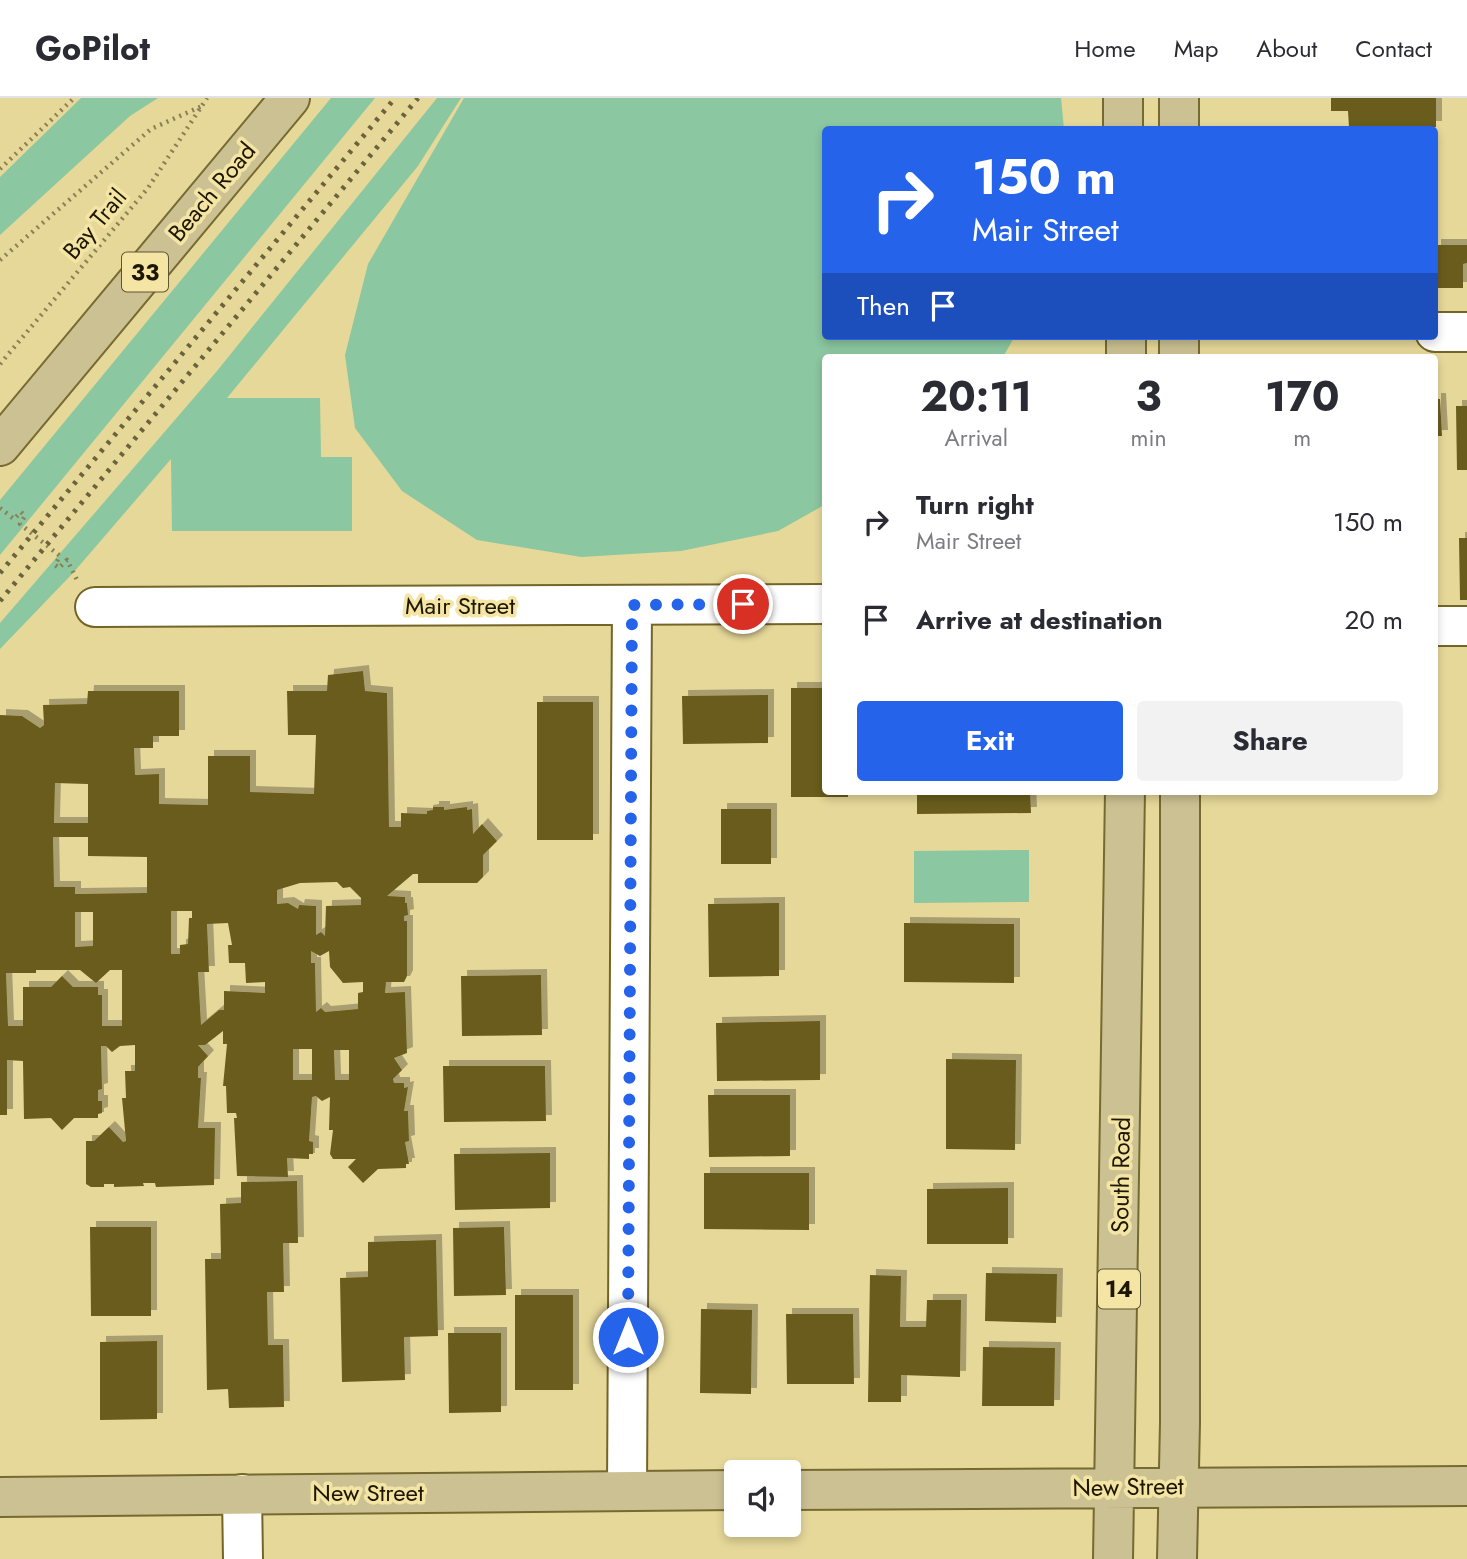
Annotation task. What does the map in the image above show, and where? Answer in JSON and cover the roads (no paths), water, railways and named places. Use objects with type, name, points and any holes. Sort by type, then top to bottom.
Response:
[{"type":"main road","name":"Beach Road","points":[[0,446],[290,98]]},
{"type":"main road","points":[[1123,98],[1124,126]]},
{"type":"main road","points":[[1179,98],[1179,126]]},
{"type":"main road","name":"South Road","points":[[1113,1559],[1125,795]]},
{"type":"main road","points":[[1177,1559],[1180,795]]},
{"type":"main road","name":"New Street","points":[[801,1490],[1467,1486]]},
{"type":"main road","name":"New Street","points":[[0,1497],[724,1490]]},
{"type":"street","points":[[1438,332],[1467,332]]},
{"type":"street","name":"Mair Street","points":[[95,607],[822,604]]},
{"type":"street","points":[[626,1490],[632,605]]},
{"type":"street","points":[[1438,626],[1467,626]]},
{"type":"street","points":[[242,1493],[243,1559]]},
{"type":"railway","points":[[0,573],[395,98]]},
{"type":"railway","points":[[0,601],[418,98]]}]
